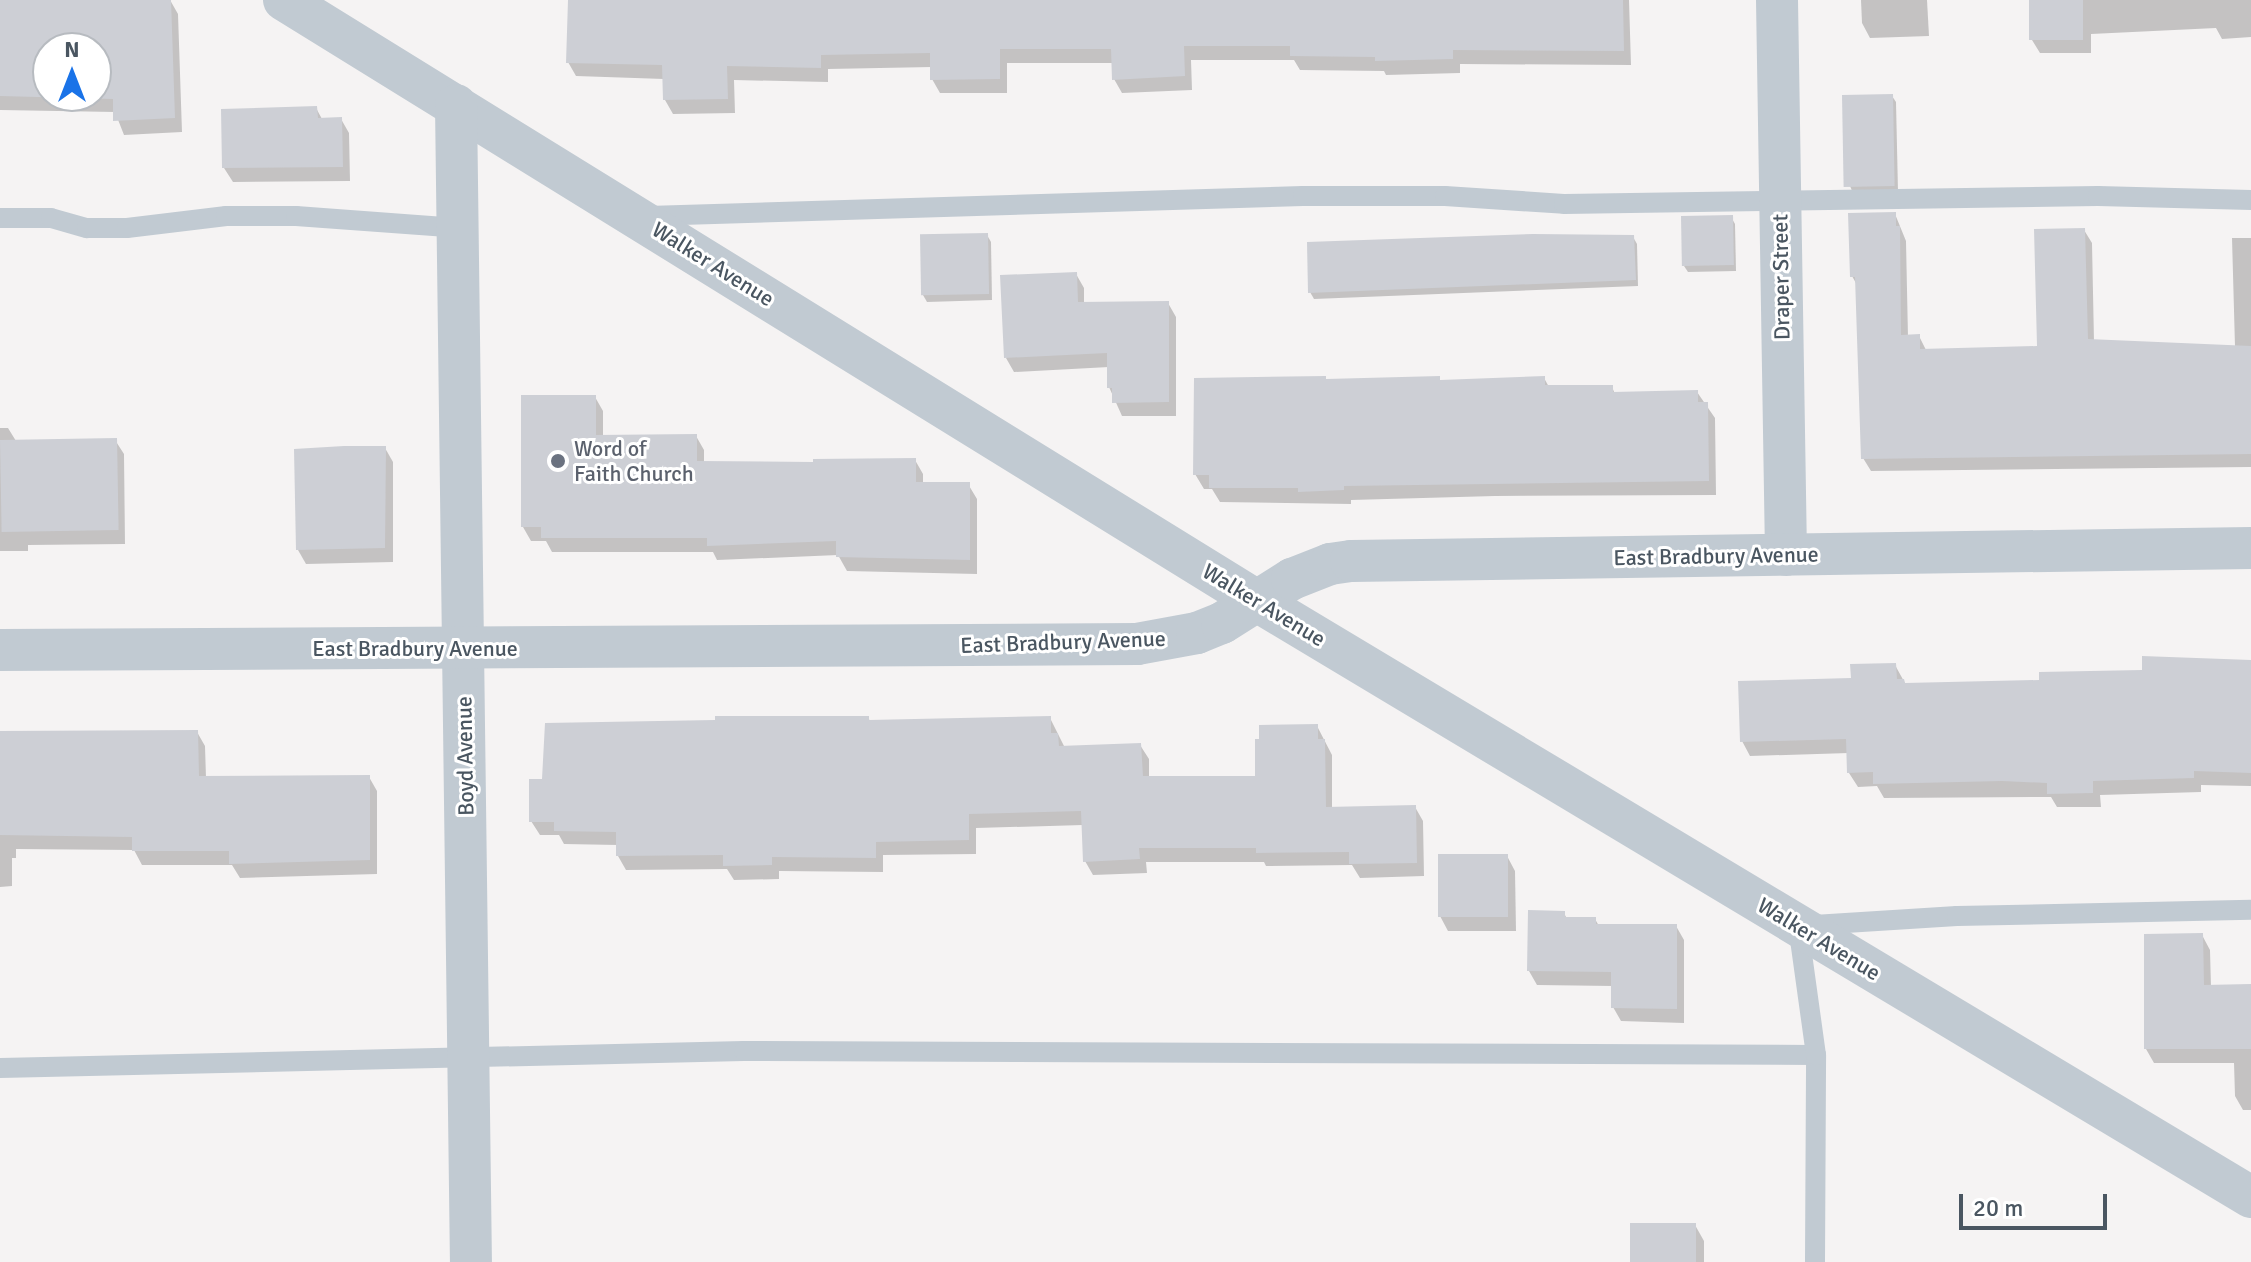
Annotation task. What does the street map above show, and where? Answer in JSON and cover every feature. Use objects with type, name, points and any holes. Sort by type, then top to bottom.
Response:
[{"type":"street","name":"Walker Avenue","points":[[284,0],[1257,601],[2251,1197]]},
{"type":"street","name":"Draper Street","points":[[1777,0],[1786,555]]},
{"type":"street","name":"Boyd Avenue","points":[[456,105],[471,1262]]},
{"type":"street","name":"East Bradbury Avenue","points":[[0,650],[1137,644],[1197,633],[1292,579],[1330,564],[1351,561],[2251,548]]},
{"type":"lane","points":[[635,216],[1303,196],[1445,196],[1564,204],[2098,196],[2251,200]]},
{"type":"lane","points":[[0,218],[51,218],[87,228],[127,228],[226,216],[296,216],[458,228]]},
{"type":"lane","points":[[1815,1262],[1816,1055],[1798,926],[1957,916],[2251,910]]},
{"type":"lane","points":[[0,1068],[744,1051],[1816,1055]]},
{"type":"building","points":[[0,0],[171,0],[175,118],[113,121],[112,32],[32,32],[32,97],[0,96]]},
{"type":"building","points":[[568,0],[1623,0],[1624,51],[1453,50],[1453,59],[1375,61],[1375,57],[1290,56],[1290,46],[1184,46],[1185,76],[1112,80],[1111,49],[1000,49],[1000,79],[930,80],[930,53],[821,55],[821,68],[727,66],[728,99],[663,100],[662,65],[566,63]]},
{"type":"building","points":[[2029,0],[2083,0],[2083,40],[2029,40]]},
{"type":"building","points":[[1893,94],[1895,186],[1844,187],[1842,95]]},
{"type":"building","points":[[317,106],[318,118],[342,117],[343,167],[222,168],[221,109]]},
{"type":"building","points":[[1896,212],[1896,226],[1900,226],[1901,335],[1920,334],[1920,349],[2037,346],[2034,229],[2085,228],[2088,339],[2251,346],[2251,454],[1861,459],[1855,277],[1850,277],[1848,213]]},
{"type":"building","points":[[1733,215],[1734,265],[1682,266],[1681,216]]},
{"type":"building","points":[[988,233],[989,294],[921,295],[920,234]]},
{"type":"building","points":[[1533,234],[1634,235],[1636,280],[1308,293],[1307,242]]},
{"type":"building","points":[[1077,272],[1078,302],[1169,301],[1169,402],[1112,403],[1112,388],[1107,388],[1107,353],[1004,358],[1000,275]]},
{"type":"building","points":[[1326,376],[1326,379],[1440,376],[1440,380],[1545,376],[1545,385],[1613,385],[1613,392],[1698,390],[1698,402],[1708,402],[1709,481],[1344,486],[1344,490],[1298,492],[1298,488],[1209,488],[1209,475],[1193,475],[1194,378]]},
{"type":"building","points":[[521,395],[596,395],[596,435],[697,434],[697,461],[813,462],[813,459],[916,458],[916,482],[970,482],[970,560],[836,557],[836,541],[707,546],[707,538],[541,538],[541,527],[521,527]]},
{"type":"building","points":[[117,438],[119,530],[2,532],[0,440]]},
{"type":"building","points":[[386,446],[385,548],[296,550],[294,449]]},
{"type":"building","points":[[2142,656],[2251,660],[2251,773],[2194,771],[2194,778],[2093,781],[2093,793],[2047,794],[2047,783],[2002,781],[1873,784],[1873,772],[1847,773],[1846,739],[1740,742],[1738,681],[1851,678],[1850,664],[1896,663],[1897,679],[1904,679],[1905,683],[2039,680],[2039,672],[2142,670]]},
{"type":"building","points":[[715,716],[869,716],[869,720],[1051,716],[1051,733],[1058,733],[1059,746],[1141,743],[1143,776],[1255,776],[1255,739],[1259,739],[1259,725],[1318,724],[1318,739],[1325,739],[1326,807],[1416,805],[1417,863],[1349,864],[1349,852],[1256,853],[1256,848],[1139,848],[1140,859],[1083,862],[1081,811],[969,814],[969,840],[876,842],[876,858],[772,857],[772,865],[723,866],[723,855],[616,856],[616,832],[554,831],[554,822],[529,822],[529,779],[542,779],[545,723],[715,720]]},
{"type":"building","points":[[198,730],[199,776],[370,775],[370,860],[229,864],[229,851],[132,851],[132,837],[0,835],[0,731]]},
{"type":"building","points":[[1438,854],[1508,854],[1508,917],[1438,917]]},
{"type":"building","points":[[1528,910],[1565,911],[1565,917],[1596,917],[1596,924],[1677,924],[1677,1009],[1611,1008],[1611,972],[1527,971]]},
{"type":"building","points":[[2203,933],[2204,985],[2251,984],[2251,1049],[2144,1049],[2144,934]]},
{"type":"building","points":[[1630,1223],[1696,1223],[1696,1262],[1630,1262]]},
{"type":"place","name":"Word of Faith Church","points":[[558,461]]}]
